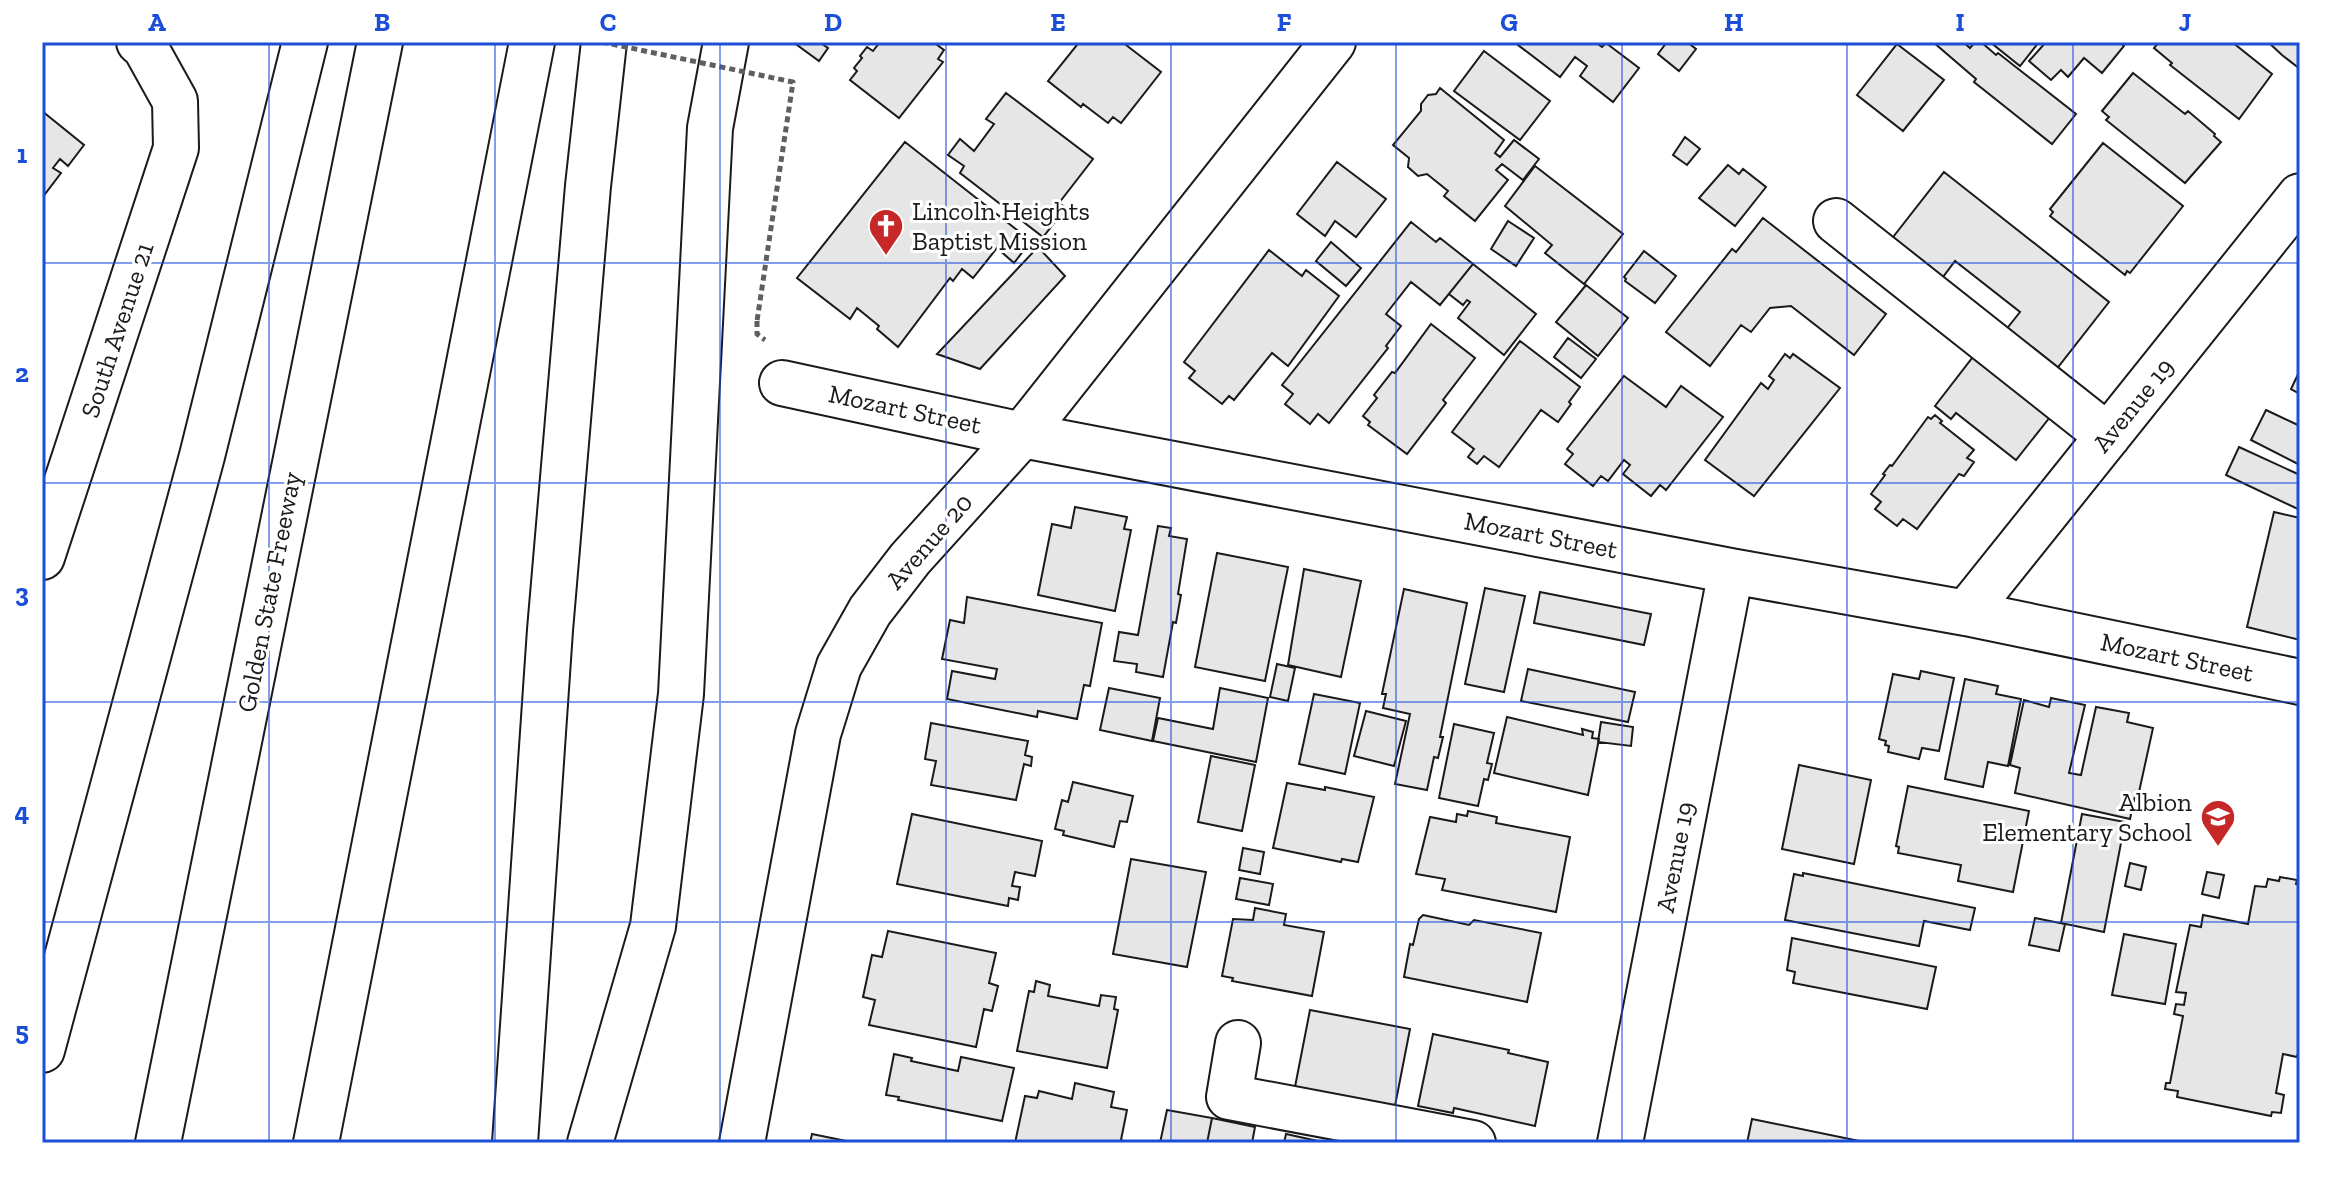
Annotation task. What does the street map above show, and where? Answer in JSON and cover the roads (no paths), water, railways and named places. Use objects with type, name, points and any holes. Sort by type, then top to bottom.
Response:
[{"type":"main road","name":"South Avenue 21","points":[[42,557],[176,148],[175,101],[145,47],[139,42]]},
{"type":"main road","points":[[42,1050],[202,456],[305,42]]},
{"type":"main road","name":"Golden State Freeway","points":[[158,1143],[380,42]]},
{"type":"main road","points":[[316,1143],[532,42]]},
{"type":"main road","points":[[515,1141],[550,630],[603,42]]},
{"type":"main road","points":[[590,1143],[653,926],[681,694],[710,128],[726,42]]},
{"type":"main road","name":"Avenue 20","points":[[742,1143],[818,734],[839,666],[870,611],[910,559],[1022,435],[1333,42]]},
{"type":"main road","name":"Avenue 19","points":[[1966,613],[2300,196]]},
{"type":"main road","points":[[1836,221],[2108,436]]},
{"type":"main road","name":"Mozart Street","points":[[782,383],[1022,435],[1966,613],[2300,682]]},
{"type":"main road","name":"Avenue 19","points":[[1620,1143],[1731,571]]},
{"type":"main road","points":[[1238,1043],[1229,1097],[1473,1143]]},
{"type":"place","name":"Lincoln Heights Baptist Mission","points":[[886,257]]},
{"type":"place","name":"Albion Elementary School","points":[[2218,848]]}]
